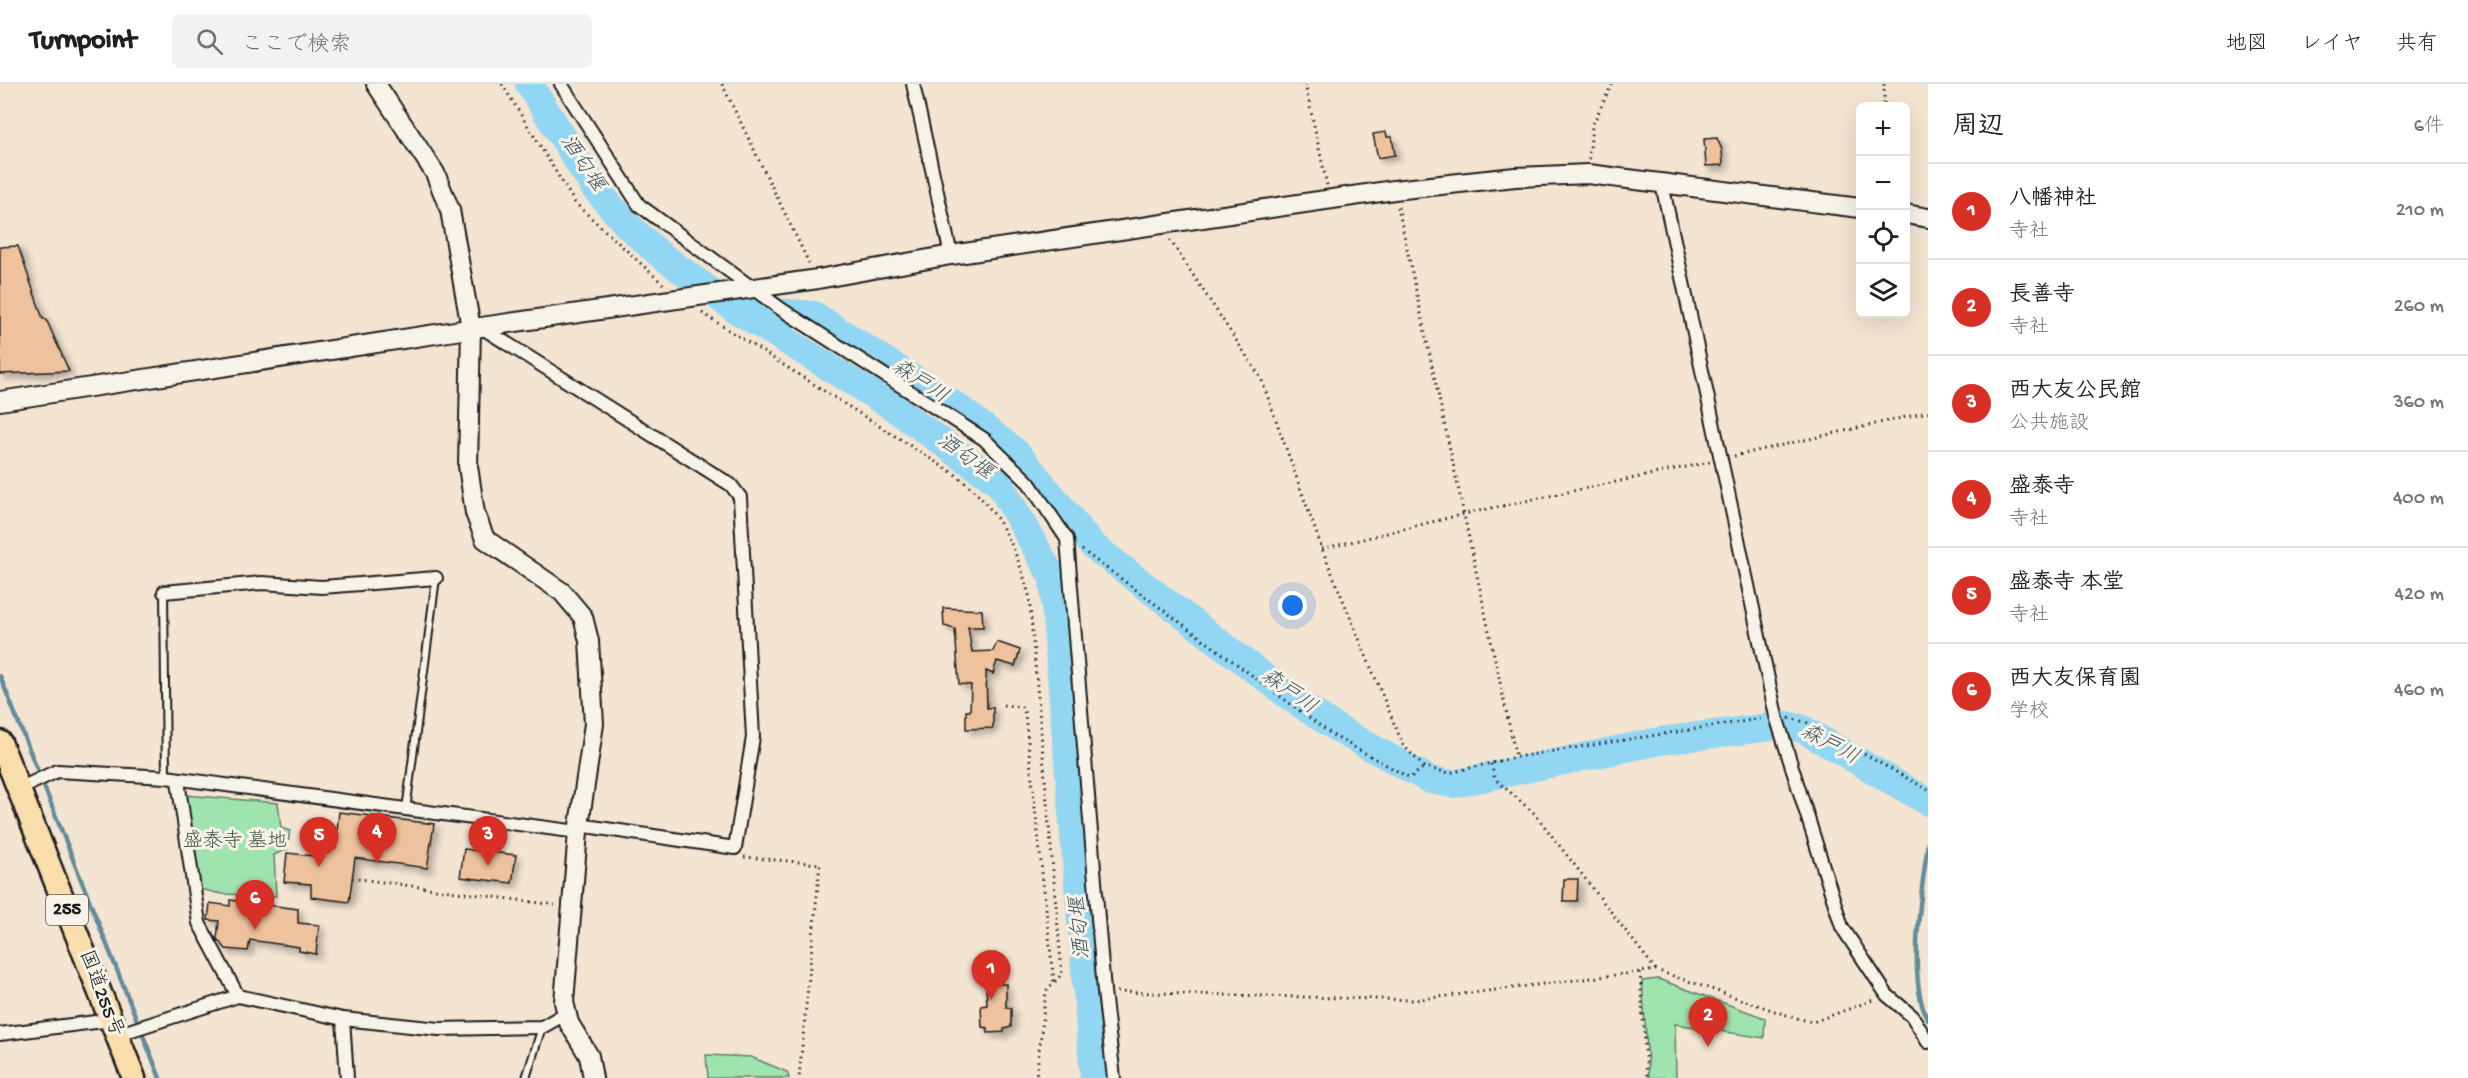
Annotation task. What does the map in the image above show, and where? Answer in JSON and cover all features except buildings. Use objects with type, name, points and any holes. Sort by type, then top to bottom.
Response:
[{"type":"highway","name":"国道255号","points":[[0,742],[134,1078]]},
{"type":"street","points":[[376,84],[414,138],[444,190],[458,246],[476,327],[468,466],[476,513],[485,538],[562,592],[583,617],[589,640],[594,724],[578,829],[570,907],[566,1014],[589,1056],[593,1078]]},
{"type":"street","points":[[561,84],[639,205],[781,309],[984,439],[1029,483],[1068,539],[1104,991],[1114,1078]]},
{"type":"street","points":[[913,84],[951,255]]},
{"type":"street","points":[[0,400],[476,327],[818,279],[951,255],[1330,199],[1515,177],[1588,174],[1856,207]]},
{"type":"street","points":[[1662,183],[1778,722],[1842,927],[1887,995],[1912,1016],[1928,1042]]},
{"type":"street","points":[[1910,215],[1928,218]]},
{"type":"street","points":[[19,789],[57,771],[172,779],[406,810],[735,848],[753,737],[741,504],[737,491],[476,327]]},
{"type":"street","points":[[164,592],[262,583],[321,587],[436,578]]},
{"type":"street","points":[[172,779],[198,916],[238,996]]},
{"type":"street","points":[[0,1034],[113,1028],[238,996],[343,1019],[439,1029],[542,1027],[566,1014]]},
{"type":"street","points":[[343,1019],[347,1078]]},
{"type":"lane","points":[[406,810],[436,578]]},
{"type":"lane","points":[[164,592],[172,779]]},
{"type":"lane","points":[[526,1078],[542,1027]]},
{"type":"path","points":[[502,84],[575,203],[679,299],[956,475],[979,493],[1009,538],[1020,564],[1030,607],[1062,974],[1046,991],[1036,1078]]},
{"type":"path","points":[[722,84],[818,279]]},
{"type":"path","points":[[1305,84],[1330,199]]},
{"type":"path","points":[[1588,174],[1592,126],[1612,84]]},
{"type":"path","points":[[1884,84],[1884,102]]},
{"type":"path","points":[[1394,190],[1516,757]]},
{"type":"path","points":[[1159,225],[1261,378],[1323,549],[1403,745],[1424,767],[1449,773],[1516,757],[1778,722],[1809,723],[1928,790]]},
{"type":"path","points":[[1323,549],[1464,514],[1720,460],[1928,412]]},
{"type":"path","points":[[1068,539],[1334,736],[1410,778],[1424,767]]},
{"type":"path","points":[[1003,705],[1022,707],[1025,714],[1054,983]]},
{"type":"path","points":[[1491,764],[1495,779],[1534,814],[1656,970]]},
{"type":"path","points":[[735,848],[737,854],[747,858],[820,864],[799,1078]]},
{"type":"path","points":[[352,878],[570,907]]},
{"type":"path","points":[[1104,991],[1415,1000],[1656,970],[1792,1017],[1813,1022],[1887,995]]},
{"type":"path","points":[[1640,972],[1647,1078]]},
{"type":"green space","name":"盛泰寺 墓地","points":[[186,795],[278,803],[281,828],[290,831],[287,849],[274,855],[276,896],[222,894],[199,889]]},
{"type":"green space","points":[[1658,979],[1765,1018],[1764,1038],[1675,1024],[1676,1078],[1649,1078],[1642,981]]},
{"type":"green space","points":[[706,1055],[751,1057],[787,1072],[789,1078],[708,1078]]},
{"type":"waterway","name":"酒匂堰","points":[[529,84],[594,187],[629,227],[662,256],[735,309],[890,405],[999,483],[1053,578],[1094,1078]]},
{"type":"waterway","name":"森戸川","points":[[735,309],[814,315],[960,409],[1017,453],[1093,546],[1298,703],[1343,732],[1430,780],[1453,784],[1660,741],[1786,725],[1803,729],[1928,802]]},
{"type":"waterway","points":[[0,676],[160,1078]]},
{"type":"waterway","points":[[1928,843],[1917,958],[1921,1003],[1928,1020]]},
{"type":"place","name":"盛泰寺","points":[[377,863]]},
{"type":"place","name":"西大友公民館","points":[[488,866]]},
{"type":"place","name":"盛泰寺 本堂","points":[[319,867]]},
{"type":"place","name":"西大友保育園","points":[[255,930]]},
{"type":"place","name":"八幡神社","points":[[991,1000]]},
{"type":"place","name":"長善寺","points":[[1708,1047]]}]
